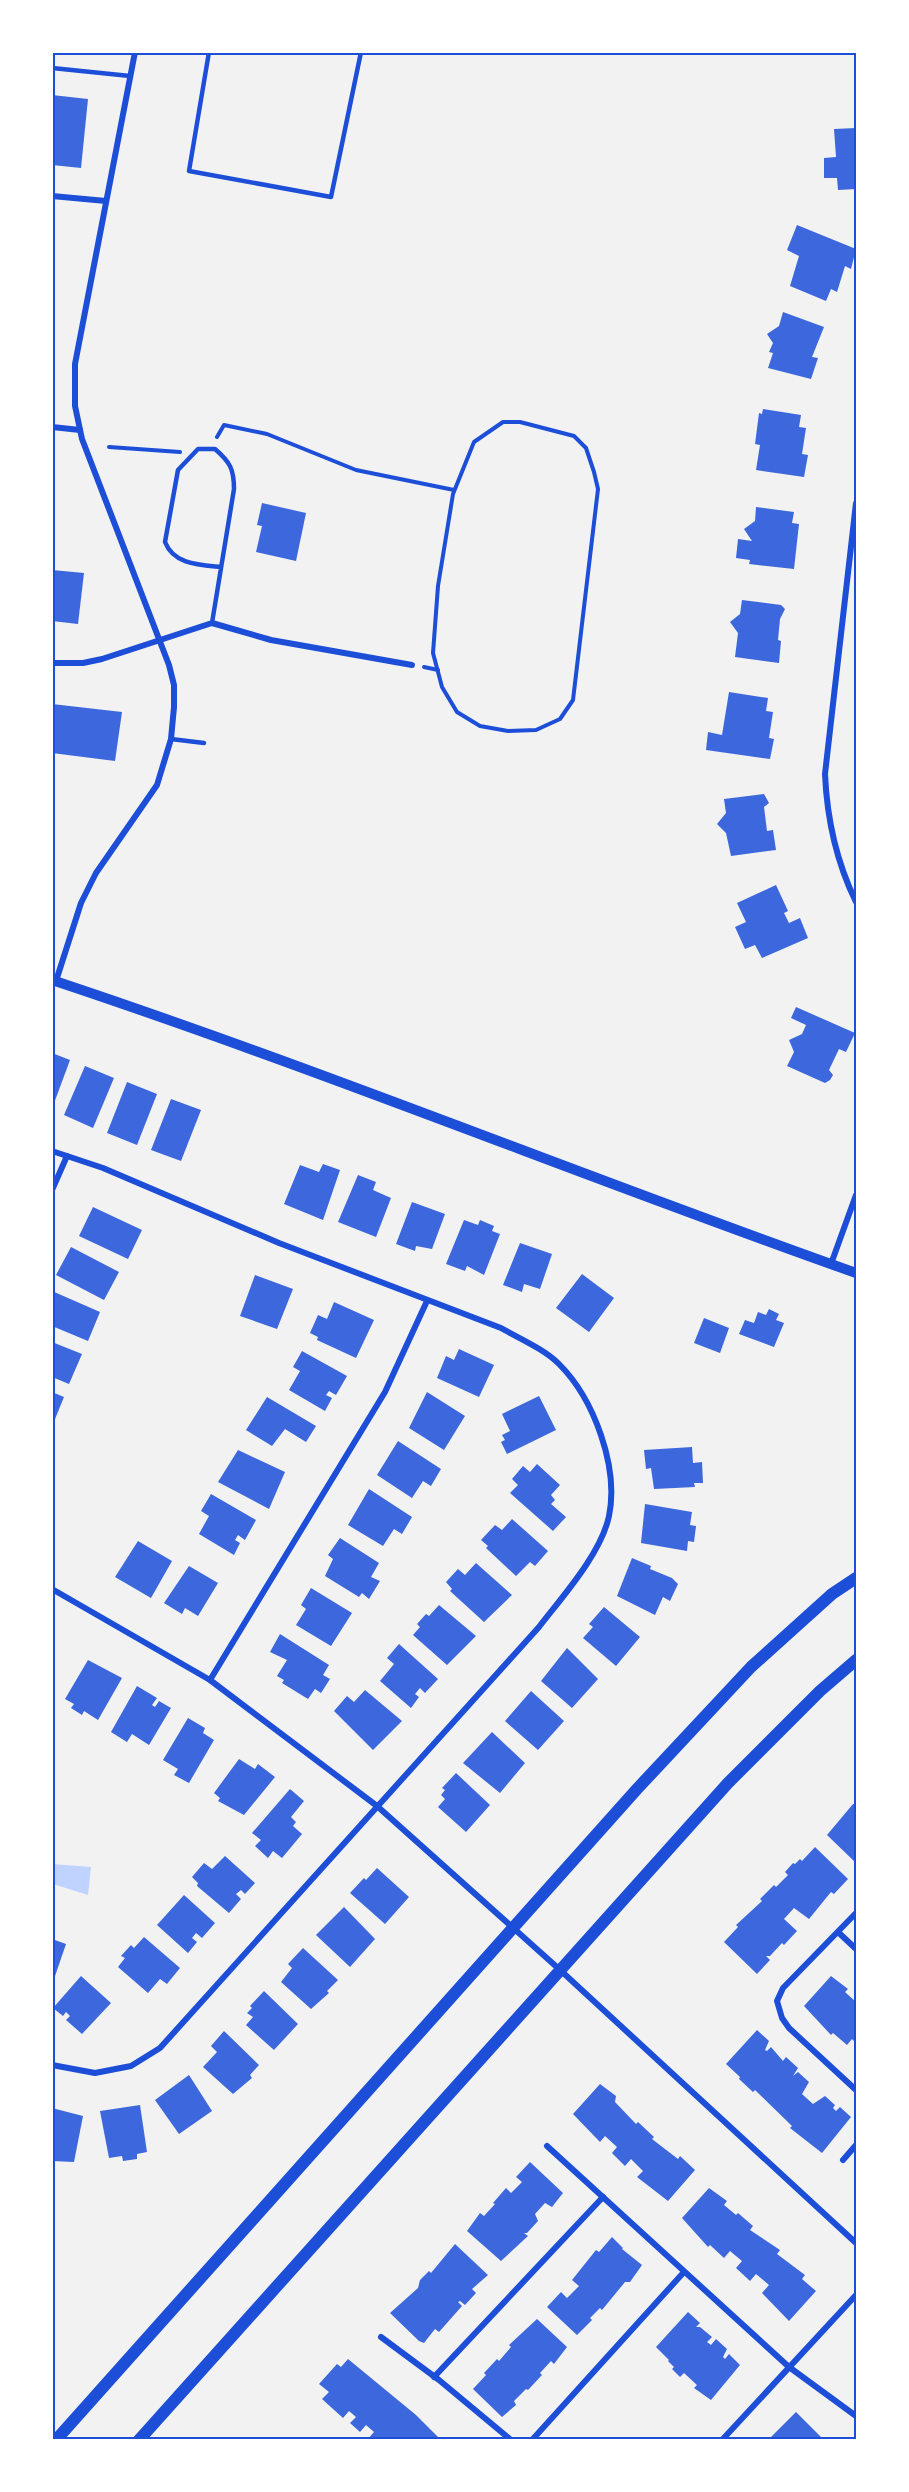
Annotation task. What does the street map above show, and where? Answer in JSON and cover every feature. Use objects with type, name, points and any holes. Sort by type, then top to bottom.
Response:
[{"type":"main road","points":[[56,2439],[513,1927],[751,1667],[832,1594],[856,1578]]},
{"type":"main road","points":[[139,2439],[728,1783],[820,1691],[856,1660]]},
{"type":"street","points":[[135,52],[75,364],[75,406],[90,465],[160,640],[174,685],[171,739],[157,785],[101,866],[81,903],[54,980],[174,1020],[856,1273]]},
{"type":"street","points":[[52,196],[106,201]]},
{"type":"street","points":[[52,427],[80,430]]},
{"type":"street","points":[[856,503],[825,774],[827,809],[833,844],[844,878],[856,902]]},
{"type":"street","points":[[52,663],[92,661],[212,623],[271,640],[411,665]]},
{"type":"street","points":[[52,1151],[103,1168],[279,1243],[501,1328],[559,1364],[581,1394],[603,1433],[610,1476],[609,1516],[587,1566],[538,1627],[160,2048],[131,2066],[95,2073],[52,2065]]},
{"type":"street","points":[[52,1190],[67,1156]]},
{"type":"street","points":[[831,1264],[856,1195]]},
{"type":"street","points":[[210,1680],[385,1392],[427,1301]]},
{"type":"street","points":[[52,1589],[210,1680],[377,1806],[513,1927],[856,2243]]},
{"type":"street","points":[[856,1913],[783,1988],[777,2001],[782,2018],[789,2028],[856,2090]]},
{"type":"street","points":[[838,1932],[856,1949]]},
{"type":"street","points":[[843,2160],[856,2145]]},
{"type":"street","points":[[547,2146],[789,2367],[856,2416]]},
{"type":"street","points":[[434,2377],[603,2197]]},
{"type":"street","points":[[532,2439],[684,2272]]},
{"type":"street","points":[[722,2439],[856,2295]]},
{"type":"street","points":[[381,2337],[511,2439]]},
{"type":"lane","points":[[209,52],[189,171],[332,197],[362,52]]},
{"type":"lane","points":[[52,68],[130,76]]},
{"type":"lane","points":[[212,623],[234,489],[234,475],[230,462],[215,449],[198,449],[178,471],[165,542],[168,551],[177,558],[196,565],[221,567]]},
{"type":"lane","points":[[171,739],[204,743]]},
{"type":"path","points":[[503,422],[520,422],[574,436],[586,448],[598,489],[573,700],[560,719],[536,730],[508,730],[480,726],[457,712],[442,687],[433,653],[438,586],[454,490],[474,442],[503,422]]},
{"type":"path","points":[[210,441],[217,438],[224,425],[267,434],[356,470],[454,490]]},
{"type":"path","points":[[109,447],[129,446],[159,452],[186,450]]},
{"type":"water","points":[[52,1864],[91,1867],[88,1895],[53,1884]]},
{"type":"building","points":[[52,95],[88,99],[81,168],[52,165]]},
{"type":"building","points":[[856,128],[856,189],[838,190],[837,178],[824,178],[824,158],[836,157],[834,129]]},
{"type":"building","points":[[797,225],[856,249],[851,269],[845,266],[837,292],[831,289],[826,301],[790,286],[799,256],[787,250]]},
{"type":"building","points":[[783,312],[824,327],[812,357],[818,358],[811,379],[768,368],[773,353],[769,352],[773,343],[767,334],[779,326]]},
{"type":"building","points":[[763,409],[801,415],[799,427],[806,428],[802,454],[808,455],[804,477],[756,470],[760,445],[755,444],[759,413],[762,414]]},
{"type":"building","points":[[262,503],[306,513],[296,561],[256,552],[262,526],[257,525]]},
{"type":"building","points":[[756,507],[794,512],[792,523],[799,524],[794,569],[749,564],[750,560],[736,558],[738,539],[752,541],[744,529],[755,521]]},
{"type":"building","points":[[52,570],[84,573],[78,624],[52,621]]},
{"type":"building","points":[[742,600],[781,605],[785,609],[780,619],[779,663],[735,657],[738,633],[730,622],[740,614]]},
{"type":"building","points":[[729,692],[768,698],[766,711],[773,712],[769,738],[774,739],[770,759],[706,750],[708,732],[722,735]]},
{"type":"building","points":[[52,704],[122,712],[115,761],[52,753]]},
{"type":"building","points":[[764,794],[769,803],[764,807],[767,831],[773,830],[776,850],[731,856],[726,833],[717,824],[726,813],[724,799]]},
{"type":"building","points":[[776,885],[788,911],[784,913],[789,923],[800,918],[808,938],[762,958],[755,945],[745,949],[735,927],[746,922],[737,903]]},
{"type":"building","points":[[796,1007],[855,1033],[846,1052],[839,1049],[829,1070],[833,1075],[825,1083],[787,1066],[794,1052],[789,1040],[802,1034],[806,1025],[791,1018]]},
{"type":"building","points":[[52,1053],[70,1060],[53,1106],[52,1106]]},
{"type":"building","points":[[85,1066],[114,1078],[93,1128],[64,1115]]},
{"type":"building","points":[[127,1082],[157,1094],[137,1145],[107,1133]]},
{"type":"building","points":[[171,1099],[201,1110],[181,1161],[151,1150]]},
{"type":"building","points":[[323,1164],[340,1170],[323,1220],[284,1204],[300,1165],[319,1172]]},
{"type":"building","points":[[358,1175],[376,1182],[373,1190],[391,1198],[376,1237],[338,1222]]},
{"type":"building","points":[[412,1202],[445,1214],[432,1249],[416,1246],[415,1251],[396,1244]]},
{"type":"building","points":[[93,1207],[142,1230],[128,1259],[79,1236]]},
{"type":"building","points":[[464,1220],[478,1225],[480,1220],[494,1226],[492,1231],[500,1234],[484,1275],[467,1266],[465,1271],[446,1264]]},
{"type":"building","points":[[520,1243],[552,1254],[540,1289],[524,1284],[522,1292],[503,1285]]},
{"type":"building","points":[[71,1247],[119,1272],[104,1300],[56,1275]]},
{"type":"building","points":[[582,1274],[614,1298],[589,1332],[556,1308]]},
{"type":"building","points":[[255,1275],[293,1289],[277,1329],[240,1316]]},
{"type":"building","points":[[52,1291],[100,1312],[88,1341],[52,1326]]},
{"type":"building","points":[[334,1302],[374,1320],[356,1358],[317,1340],[318,1337],[310,1333],[318,1315],[327,1319]]},
{"type":"building","points":[[769,1309],[779,1314],[776,1320],[784,1323],[774,1347],[739,1334],[745,1320],[754,1323],[758,1312],[766,1315]]},
{"type":"building","points":[[704,1318],[729,1328],[720,1353],[694,1343]]},
{"type":"building","points":[[52,1342],[82,1354],[69,1384],[52,1377]]},
{"type":"building","points":[[459,1349],[494,1365],[479,1397],[437,1378],[446,1356],[454,1360]]},
{"type":"building","points":[[302,1351],[347,1376],[336,1395],[329,1391],[326,1395],[332,1398],[325,1411],[289,1390],[300,1371],[293,1367]]},
{"type":"building","points":[[52,1392],[64,1397],[53,1424],[52,1424]]},
{"type":"building","points":[[427,1392],[465,1416],[444,1450],[409,1428]]},
{"type":"building","points":[[539,1396],[556,1430],[507,1454],[501,1442],[505,1440],[502,1435],[510,1431],[502,1414]]},
{"type":"building","points":[[267,1397],[316,1426],[306,1442],[285,1429],[272,1446],[246,1430]]},
{"type":"building","points":[[398,1441],[441,1469],[431,1486],[423,1481],[412,1498],[377,1475]]},
{"type":"building","points":[[692,1447],[693,1463],[702,1462],[703,1483],[694,1483],[695,1487],[654,1489],[651,1468],[646,1469],[644,1450]]},
{"type":"building","points":[[238,1450],[285,1472],[269,1509],[218,1482]]},
{"type":"building","points":[[537,1464],[560,1485],[551,1495],[555,1500],[551,1504],[566,1517],[553,1531],[510,1493],[518,1485],[512,1479],[523,1466],[530,1472]]},
{"type":"building","points":[[369,1489],[412,1517],[402,1534],[394,1529],[383,1546],[348,1525]]},
{"type":"building","points":[[211,1494],[256,1520],[245,1540],[238,1535],[235,1540],[240,1543],[234,1555],[199,1534],[209,1516],[201,1511]]},
{"type":"building","points":[[645,1504],[692,1512],[690,1525],[696,1526],[694,1542],[688,1541],[687,1551],[641,1543]]},
{"type":"building","points":[[512,1519],[548,1551],[535,1566],[530,1562],[516,1576],[486,1548],[488,1546],[481,1540],[495,1525],[502,1530]]},
{"type":"building","points":[[340,1538],[379,1563],[371,1577],[380,1581],[369,1599],[362,1593],[359,1597],[325,1576],[333,1559],[328,1555]]},
{"type":"building","points":[[138,1541],[172,1561],[151,1598],[115,1577]]},
{"type":"building","points":[[632,1558],[651,1566],[650,1569],[672,1578],[678,1584],[670,1601],[663,1597],[655,1615],[617,1596]]},
{"type":"building","points":[[476,1563],[512,1595],[484,1622],[450,1591],[452,1589],[446,1582],[458,1569],[465,1575]]},
{"type":"building","points":[[189,1566],[218,1583],[198,1616],[185,1608],[182,1614],[164,1603]]},
{"type":"building","points":[[311,1588],[352,1613],[331,1646],[296,1625],[306,1609],[301,1605]]},
{"type":"building","points":[[439,1605],[476,1636],[447,1665],[413,1635],[420,1627],[417,1624]]},
{"type":"building","points":[[604,1607],[640,1637],[616,1666],[583,1638],[593,1627],[589,1624]]},
{"type":"building","points":[[280,1634],[329,1665],[323,1675],[330,1679],[321,1693],[315,1689],[308,1699],[282,1683],[284,1680],[277,1676],[287,1660],[270,1652]]},
{"type":"building","points":[[399,1644],[438,1679],[425,1693],[420,1688],[415,1694],[419,1697],[411,1708],[380,1681],[394,1664],[387,1658]]},
{"type":"building","points":[[567,1648],[598,1679],[572,1708],[541,1681]]},
{"type":"building","points":[[88,1660],[122,1678],[98,1720],[84,1711],[82,1715],[71,1708],[74,1704],[65,1699]]},
{"type":"building","points":[[137,1686],[157,1698],[152,1705],[155,1707],[159,1701],[171,1708],[149,1745],[132,1734],[127,1742],[111,1732]]},
{"type":"building","points":[[365,1690],[402,1721],[373,1750],[334,1711],[347,1696],[354,1702]]},
{"type":"building","points":[[531,1691],[564,1721],[538,1750],[505,1721]]},
{"type":"building","points":[[188,1718],[205,1728],[203,1733],[214,1740],[189,1783],[174,1775],[178,1769],[163,1760]]},
{"type":"building","points":[[492,1732],[525,1763],[500,1793],[463,1763]]},
{"type":"building","points":[[239,1759],[255,1769],[258,1764],[275,1777],[244,1815],[218,1801],[220,1798],[214,1793]]},
{"type":"building","points":[[456,1773],[490,1805],[466,1832],[438,1807],[445,1799],[441,1795],[445,1790],[442,1788]]},
{"type":"building","points":[[290,1789],[304,1801],[291,1817],[296,1822],[293,1826],[302,1834],[282,1858],[273,1851],[268,1858],[255,1846],[261,1840],[252,1833]]},
{"type":"building","points":[[853,1804],[856,1804],[856,1863],[827,1835]]},
{"type":"building","points":[[815,1847],[848,1879],[834,1894],[831,1892],[809,1919],[794,1908],[784,1919],[797,1931],[784,1945],[782,1943],[770,1956],[766,1956],[770,1960],[757,1974],[724,1942],[738,1927],[736,1925],[762,1901],[760,1899],[788,1875],[785,1872],[793,1863],[795,1864],[800,1859],[802,1861]]},
{"type":"building","points":[[225,1856],[255,1883],[245,1894],[241,1890],[236,1894],[241,1899],[229,1913],[197,1886],[198,1883],[192,1877],[204,1863],[212,1869]]},
{"type":"building","points":[[377,1868],[409,1897],[385,1924],[350,1893]]},
{"type":"building","points":[[184,1895],[215,1923],[202,1938],[196,1933],[192,1938],[197,1942],[188,1953],[157,1925]]},
{"type":"building","points":[[344,1907],[375,1939],[350,1967],[316,1935]]},
{"type":"building","points":[[144,1937],[180,1968],[167,1984],[160,1979],[148,1993],[118,1967],[125,1958],[121,1956],[131,1945],[134,1948]]},
{"type":"building","points":[[52,1939],[66,1944],[53,1982],[52,1982]]},
{"type":"building","points":[[303,1948],[338,1980],[327,1991],[329,1993],[311,2009],[281,1982],[292,1968],[288,1964]]},
{"type":"building","points":[[81,1976],[111,2003],[82,2034],[66,2020],[70,2016],[66,2012],[63,2016],[53,2008]]},
{"type":"building","points":[[831,1976],[848,1989],[845,1992],[856,2002],[856,2043],[852,2039],[847,2045],[833,2033],[831,2035],[804,2006]]},
{"type":"building","points":[[264,1991],[298,2024],[274,2050],[246,2025],[253,2017],[247,2013],[252,2008],[250,2006]]},
{"type":"building","points":[[757,2030],[769,2041],[765,2050],[771,2047],[783,2061],[786,2057],[798,2068],[793,2076],[798,2072],[809,2082],[802,2094],[813,2104],[825,2096],[835,2105],[833,2108],[836,2111],[840,2107],[851,2117],[822,2153],[790,2128],[792,2126],[755,2090],[753,2092],[739,2079],[740,2077],[726,2064]]},
{"type":"building","points":[[224,2031],[259,2065],[250,2075],[252,2078],[233,2094],[203,2067],[217,2052],[211,2046]]},
{"type":"building","points":[[189,2075],[212,2111],[179,2134],[155,2100]]},
{"type":"building","points":[[600,2084],[616,2096],[615,2102],[636,2124],[638,2122],[654,2137],[652,2139],[678,2159],[680,2156],[695,2170],[668,2201],[637,2177],[643,2171],[631,2159],[625,2166],[612,2153],[617,2147],[605,2136],[600,2142],[573,2114]]},
{"type":"building","points":[[140,2105],[147,2152],[137,2154],[137,2159],[123,2161],[122,2156],[109,2158],[100,2111]]},
{"type":"building","points":[[52,2108],[83,2116],[74,2162],[52,2161]]},
{"type":"building","points":[[530,2162],[563,2193],[552,2207],[545,2203],[535,2214],[538,2221],[527,2233],[524,2233],[528,2236],[501,2261],[467,2231],[480,2213],[484,2216],[495,2204],[493,2203],[506,2188],[511,2193],[522,2182],[516,2177]]},
{"type":"building","points":[[709,2188],[727,2201],[724,2205],[753,2226],[750,2230],[780,2250],[777,2254],[805,2275],[802,2279],[816,2291],[789,2321],[762,2293],[769,2285],[756,2274],[750,2281],[736,2268],[742,2261],[730,2251],[724,2258],[710,2245],[708,2247],[682,2218]]},
{"type":"building","points":[[612,2237],[622,2249],[642,2265],[630,2282],[625,2282],[577,2335],[547,2307],[561,2292],[567,2298],[579,2286],[572,2280],[596,2250],[599,2252]]},
{"type":"building","points":[[455,2244],[488,2275],[472,2289],[476,2293],[465,2305],[458,2302],[462,2306],[439,2332],[435,2329],[424,2343],[419,2341],[390,2313],[418,2288],[420,2280],[429,2271],[431,2273]]},
{"type":"building","points":[[688,2312],[700,2323],[696,2327],[700,2327],[712,2337],[707,2342],[711,2345],[716,2339],[727,2349],[723,2357],[725,2359],[729,2354],[740,2365],[711,2400],[694,2388],[697,2385],[684,2373],[680,2377],[672,2369],[674,2367],[669,2360],[656,2347]]},
{"type":"building","points":[[537,2319],[567,2347],[554,2364],[551,2361],[540,2373],[542,2375],[514,2401],[516,2405],[502,2417],[473,2389],[486,2375],[484,2373],[511,2347],[509,2345]]},
{"type":"building","points":[[348,2359],[416,2415],[441,2440],[367,2440],[374,2432],[366,2425],[360,2432],[350,2423],[356,2417],[349,2411],[343,2418],[322,2399],[329,2392],[319,2384],[337,2364],[341,2367]]},
{"type":"building","points":[[796,2412],[824,2440],[765,2440],[767,2437],[769,2439]]}]
